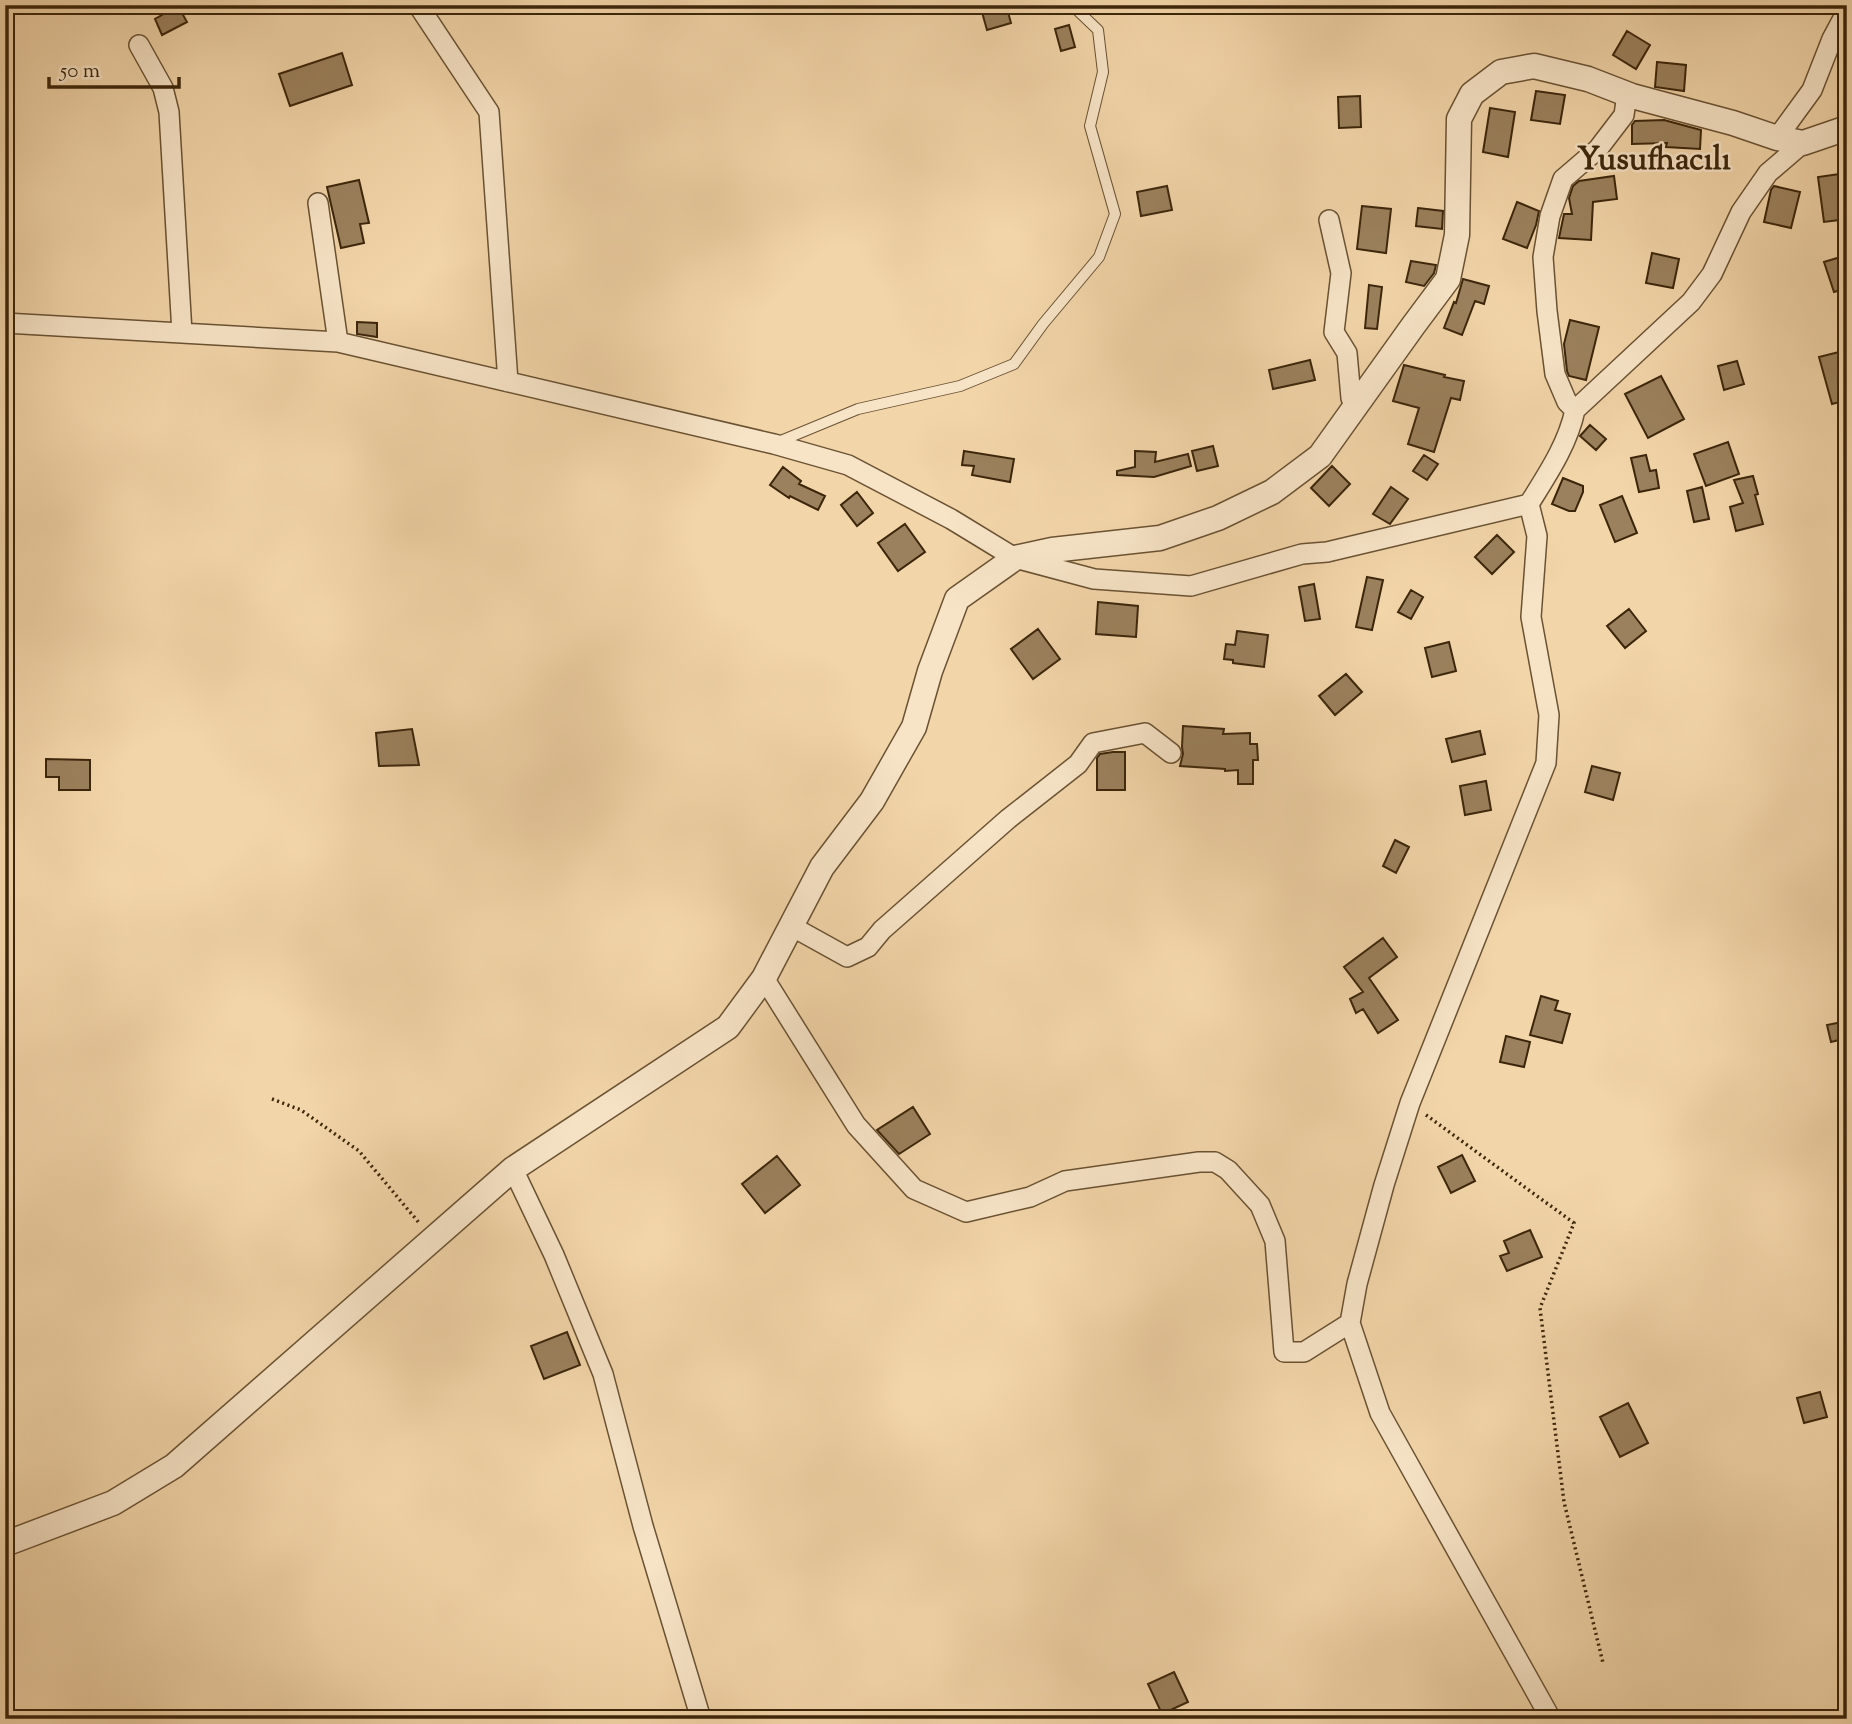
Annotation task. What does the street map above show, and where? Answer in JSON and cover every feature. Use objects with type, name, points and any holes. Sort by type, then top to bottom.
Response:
[{"type":"street","points":[[418,5],[489,112],[508,382]]},
{"type":"street","points":[[1777,138],[1812,90],[1832,39],[1847,11]]},
{"type":"street","points":[[139,45],[163,88],[169,112],[182,333]]},
{"type":"street","points":[[5,1544],[113,1503],[174,1466],[513,1169],[728,1027],[764,978],[821,867],[872,801],[914,727],[930,671],[957,600],[1016,558],[1052,550],[1160,538],[1218,518],[1272,492],[1320,456],[1448,279],[1457,235],[1459,120],[1472,94],[1501,72],[1534,66],[1588,79],[1627,94],[1777,138],[1803,143]]},
{"type":"street","points":[[1576,411],[1567,402],[1555,374],[1543,257],[1550,216],[1563,179],[1598,149],[1624,115],[1627,94]]},
{"type":"street","points":[[1551,1719],[1380,1413],[1350,1323],[1357,1284],[1410,1103],[1546,763],[1549,715],[1531,617],[1537,536],[1529,504],[1552,466],[1576,411],[1691,302],[1712,274],[1741,212],[1768,173],[1803,143],[1847,128]]},
{"type":"street","points":[[318,203],[338,342]]},
{"type":"street","points":[[1329,220],[1341,273],[1334,332],[1347,353],[1351,398],[1355,406]]},
{"type":"street","points":[[5,323],[338,342],[774,444],[848,465],[951,519],[1016,558],[1094,579],[1191,586],[1302,554],[1327,552],[1529,504]]},
{"type":"street","points":[[791,926],[847,957],[868,947],[882,930],[1008,819],[1078,764],[1093,743],[1145,733],[1171,753]]},
{"type":"street","points":[[764,978],[856,1125],[914,1189],[965,1212],[1030,1196],[1065,1181],[1215,1162],[1228,1170],[1260,1205],[1275,1241],[1284,1352],[1304,1352],[1350,1323]]},
{"type":"street","points":[[513,1169],[554,1255],[603,1374],[643,1527],[701,1719]]},
{"type":"lane","points":[[774,444],[858,408],[960,386],[1014,363],[1098,257],[1115,214],[1090,126],[1103,72],[1098,30],[1077,10]]},
{"type":"path","points":[[272,1099],[301,1110],[359,1151],[433,1240]]},
{"type":"path","points":[[1410,1103],[1574,1223],[1540,1307],[1563,1502],[1603,1663]]},
{"type":"building","points":[[980,5],[1006,5],[1011,23],[987,30]]},
{"type":"building","points":[[178,6],[187,22],[162,35],[155,19]]},
{"type":"building","points":[[1069,25],[1075,47],[1061,51],[1055,29]]},
{"type":"building","points":[[1627,31],[1650,45],[1636,69],[1613,55]]},
{"type":"building","points":[[342,53],[352,85],[290,106],[279,74]]},
{"type":"building","points":[[1657,62],[1686,65],[1684,91],[1655,87]]},
{"type":"building","points":[[1536,91],[1565,95],[1560,124],[1531,120]]},
{"type":"building","points":[[1360,96],[1361,127],[1339,128],[1338,97]]},
{"type":"building","points":[[1490,108],[1515,112],[1508,157],[1483,152]]},
{"type":"building","points":[[1664,120],[1701,130],[1700,149],[1666,147],[1667,143],[1632,144],[1632,125],[1635,121]]},
{"type":"building","points":[[1847,173],[1847,219],[1824,222],[1818,177]]},
{"type":"building","points":[[1614,176],[1617,199],[1593,202],[1591,240],[1559,238],[1564,214],[1572,214],[1569,198],[1573,186],[1579,181]]},
{"type":"building","points":[[359,180],[369,223],[360,224],[364,243],[341,248],[327,187]]},
{"type":"building","points":[[1167,186],[1172,210],[1141,216],[1137,192]]},
{"type":"building","points":[[1774,186],[1800,192],[1791,228],[1764,222]]},
{"type":"building","points":[[1517,202],[1539,211],[1527,248],[1503,239]]},
{"type":"building","points":[[1362,206],[1391,209],[1386,253],[1357,249]]},
{"type":"building","points":[[1418,208],[1443,211],[1442,229],[1416,226]]},
{"type":"building","points":[[1652,253],[1679,259],[1673,288],[1646,283]]},
{"type":"building","points":[[1847,255],[1847,288],[1834,292],[1824,262]]},
{"type":"building","points":[[1411,261],[1436,265],[1434,273],[1424,286],[1406,282]]},
{"type":"building","points":[[1463,279],[1489,286],[1484,304],[1475,301],[1462,335],[1444,328],[1454,302],[1456,303]]},
{"type":"building","points":[[1369,285],[1382,287],[1377,329],[1365,328]]},
{"type":"building","points":[[1570,320],[1599,327],[1586,380],[1569,376],[1567,371],[1564,344]]},
{"type":"building","points":[[357,322],[377,323],[377,337],[357,334]]},
{"type":"building","points":[[1847,350],[1847,400],[1832,404],[1819,357]]},
{"type":"building","points":[[1310,360],[1315,380],[1273,389],[1269,370]]},
{"type":"building","points":[[1737,361],[1744,384],[1724,390],[1718,366]]},
{"type":"building","points":[[1404,365],[1464,381],[1460,400],[1451,398],[1434,452],[1408,444],[1419,408],[1393,401]]},
{"type":"building","points":[[1661,376],[1684,419],[1648,438],[1625,394]]},
{"type":"building","points":[[1590,425],[1606,439],[1596,450],[1580,436]]},
{"type":"building","points":[[1728,442],[1739,474],[1706,486],[1694,454]]},
{"type":"building","points":[[1213,446],[1218,466],[1197,471],[1192,451]]},
{"type":"building","points":[[964,451],[1014,459],[1010,482],[972,475],[974,466],[962,465]]},
{"type":"building","points":[[1135,451],[1156,452],[1155,462],[1188,454],[1191,466],[1154,477],[1117,475],[1117,471],[1135,467]]},
{"type":"building","points":[[1424,455],[1438,464],[1427,480],[1413,471]]},
{"type":"building","points":[[1646,455],[1650,471],[1656,470],[1659,488],[1639,492],[1631,458]]},
{"type":"building","points":[[1332,466],[1350,484],[1329,506],[1311,488]]},
{"type":"building","points":[[783,467],[801,481],[799,484],[825,496],[818,510],[790,496],[789,498],[770,485]]},
{"type":"building","points":[[1753,476],[1763,524],[1736,531],[1730,507],[1743,503],[1734,480]]},
{"type":"building","points":[[1563,478],[1583,486],[1575,511],[1552,504]]},
{"type":"building","points":[[1391,487],[1408,499],[1390,524],[1373,514]]},
{"type":"building","points":[[1702,487],[1709,519],[1694,522],[1687,491]]},
{"type":"building","points":[[857,492],[873,513],[857,526],[841,505]]},
{"type":"building","points":[[1622,496],[1637,533],[1615,542],[1600,505]]},
{"type":"building","points":[[905,524],[925,552],[898,571],[878,543]]},
{"type":"building","points":[[1497,535],[1514,552],[1492,574],[1475,557]]},
{"type":"building","points":[[1367,577],[1383,580],[1372,630],[1356,627]]},
{"type":"building","points":[[1314,584],[1320,619],[1305,621],[1299,587]]},
{"type":"building","points":[[1411,590],[1423,597],[1411,619],[1398,612]]},
{"type":"building","points":[[1098,602],[1138,606],[1136,637],[1096,634]]},
{"type":"building","points":[[1629,609],[1646,631],[1625,648],[1607,626]]},
{"type":"building","points":[[1038,629],[1060,659],[1033,679],[1011,649]]},
{"type":"building","points":[[1237,631],[1268,635],[1264,667],[1233,663],[1233,660],[1224,659],[1226,644],[1235,645]]},
{"type":"building","points":[[1449,642],[1456,671],[1432,677],[1425,648]]},
{"type":"building","points":[[1346,674],[1362,692],[1335,715],[1319,696]]},
{"type":"building","points":[[1183,726],[1224,729],[1223,734],[1250,733],[1250,744],[1257,744],[1258,760],[1253,760],[1253,784],[1238,784],[1238,770],[1180,766]]},
{"type":"building","points":[[412,729],[419,765],[379,766],[376,733]]},
{"type":"building","points":[[1480,731],[1485,754],[1452,762],[1446,739]]},
{"type":"building","points":[[1125,752],[1125,790],[1097,790],[1097,758],[1100,754]]},
{"type":"building","points":[[46,759],[90,760],[90,790],[59,790],[59,777],[46,777]]},
{"type":"building","points":[[1592,766],[1620,773],[1613,800],[1585,792]]},
{"type":"building","points":[[1486,781],[1491,810],[1465,815],[1460,786]]},
{"type":"building","points":[[1395,840],[1409,847],[1396,873],[1383,866]]},
{"type":"building","points":[[1383,938],[1397,957],[1369,978],[1398,1020],[1378,1033],[1363,1009],[1356,1013],[1350,999],[1363,992],[1344,967]]},
{"type":"building","points":[[1541,996],[1558,1001],[1555,1010],[1570,1014],[1562,1043],[1530,1035]]},
{"type":"building","points":[[1847,1021],[1847,1038],[1831,1042],[1827,1025]]},
{"type":"building","points":[[1506,1036],[1530,1042],[1524,1067],[1500,1062]]},
{"type":"building","points":[[913,1107],[930,1134],[899,1154],[877,1130]]},
{"type":"building","points":[[1462,1155],[1475,1181],[1451,1193],[1438,1167]]},
{"type":"building","points":[[777,1156],[800,1185],[765,1213],[742,1184]]},
{"type":"building","points":[[1530,1230],[1542,1257],[1507,1271],[1500,1256],[1509,1253],[1504,1241]]},
{"type":"building","points":[[567,1332],[580,1365],[544,1379],[531,1346]]},
{"type":"building","points":[[1820,1392],[1827,1417],[1804,1423],[1797,1398]]},
{"type":"building","points":[[1628,1403],[1648,1443],[1620,1457],[1600,1417]]},
{"type":"building","points":[[1174,1672],[1188,1702],[1162,1714],[1148,1684]]},
{"type":"district","name":"Yusufhacılı","points":[[1654,161]]}]
